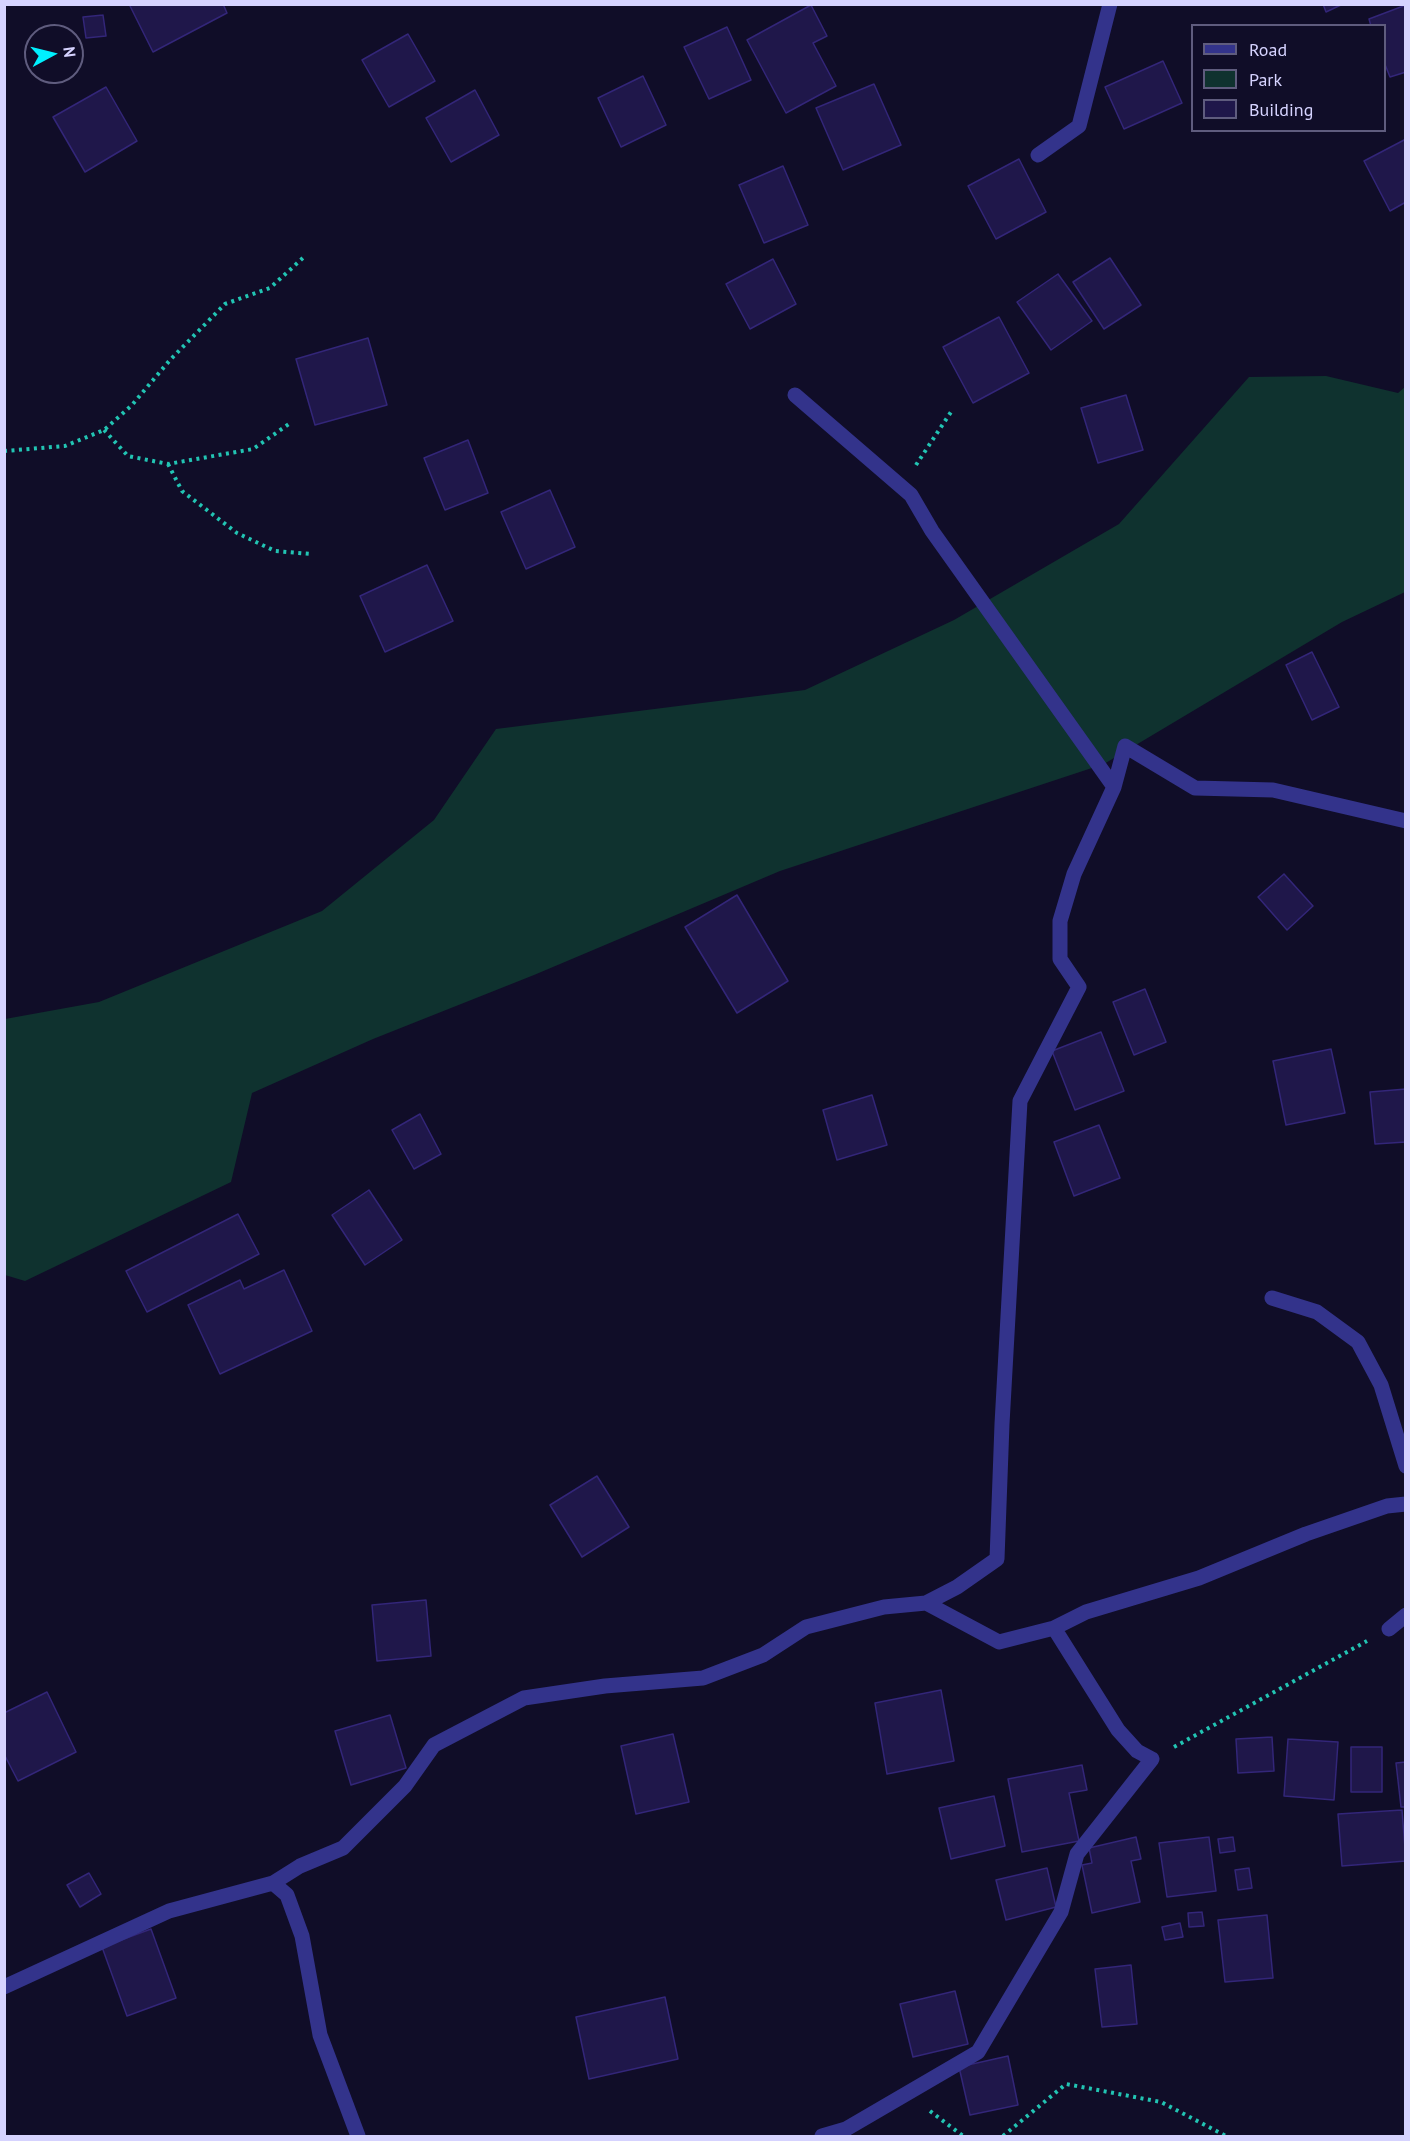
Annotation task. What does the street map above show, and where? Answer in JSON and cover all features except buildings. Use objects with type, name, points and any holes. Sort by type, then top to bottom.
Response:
[{"type":"street","points":[[1038,155],[1079,126],[1110,4]]},
{"type":"street","points":[[795,395],[911,495],[932,531],[1114,788]]},
{"type":"street","points":[[4,1987],[169,1911],[273,1883],[300,1866],[343,1848],[405,1786],[434,1745],[524,1698],[605,1686],[703,1678],[763,1655],[806,1627],[884,1607],[926,1603],[957,1587],[997,1560],[1002,1424],[1020,1101],[1079,987],[1060,958],[1060,921],[1074,874],[1114,788],[1125,746],[1195,788],[1273,790],[1406,821]]},
{"type":"street","points":[[1272,1299],[1317,1312],[1358,1342],[1381,1385],[1406,1466]]},
{"type":"street","points":[[926,1603],[999,1642],[1054,1628],[1086,1612],[1199,1578],[1306,1534],[1387,1506],[1406,1504]]},
{"type":"street","points":[[1389,1629],[1406,1615]]},
{"type":"street","points":[[822,2136],[846,2129],[978,2052],[1061,1912],[1077,1854],[1152,1759],[1137,1751],[1118,1730],[1054,1628]]},
{"type":"street","points":[[273,1883],[286,1896],[302,1935],[320,2035],[358,2136]]},
{"type":"path","points":[[4,451],[65,446],[104,430],[132,405],[170,360],[225,304],[270,288],[304,257]]},
{"type":"path","points":[[911,495],[912,471],[951,412]]},
{"type":"path","points":[[104,430],[128,456],[168,464],[253,449],[289,424]]},
{"type":"path","points":[[168,464],[182,490],[237,533],[275,551],[311,554]]},
{"type":"path","points":[[1152,1759],[1389,1629]]},
{"type":"path","points":[[1003,2136],[1066,2084],[1161,2102],[1226,2136]]},
{"type":"path","points":[[908,2094],[963,2136]]},
{"type":"green space","points":[[1326,376],[1398,393],[1405,387],[1405,592],[1342,622],[1104,764],[780,871],[534,975],[373,1039],[252,1093],[231,1182],[25,1281],[5,1275],[5,1019],[99,1002],[322,911],[434,820],[496,729],[805,690],[954,620],[1119,524],[1249,377]]}]
